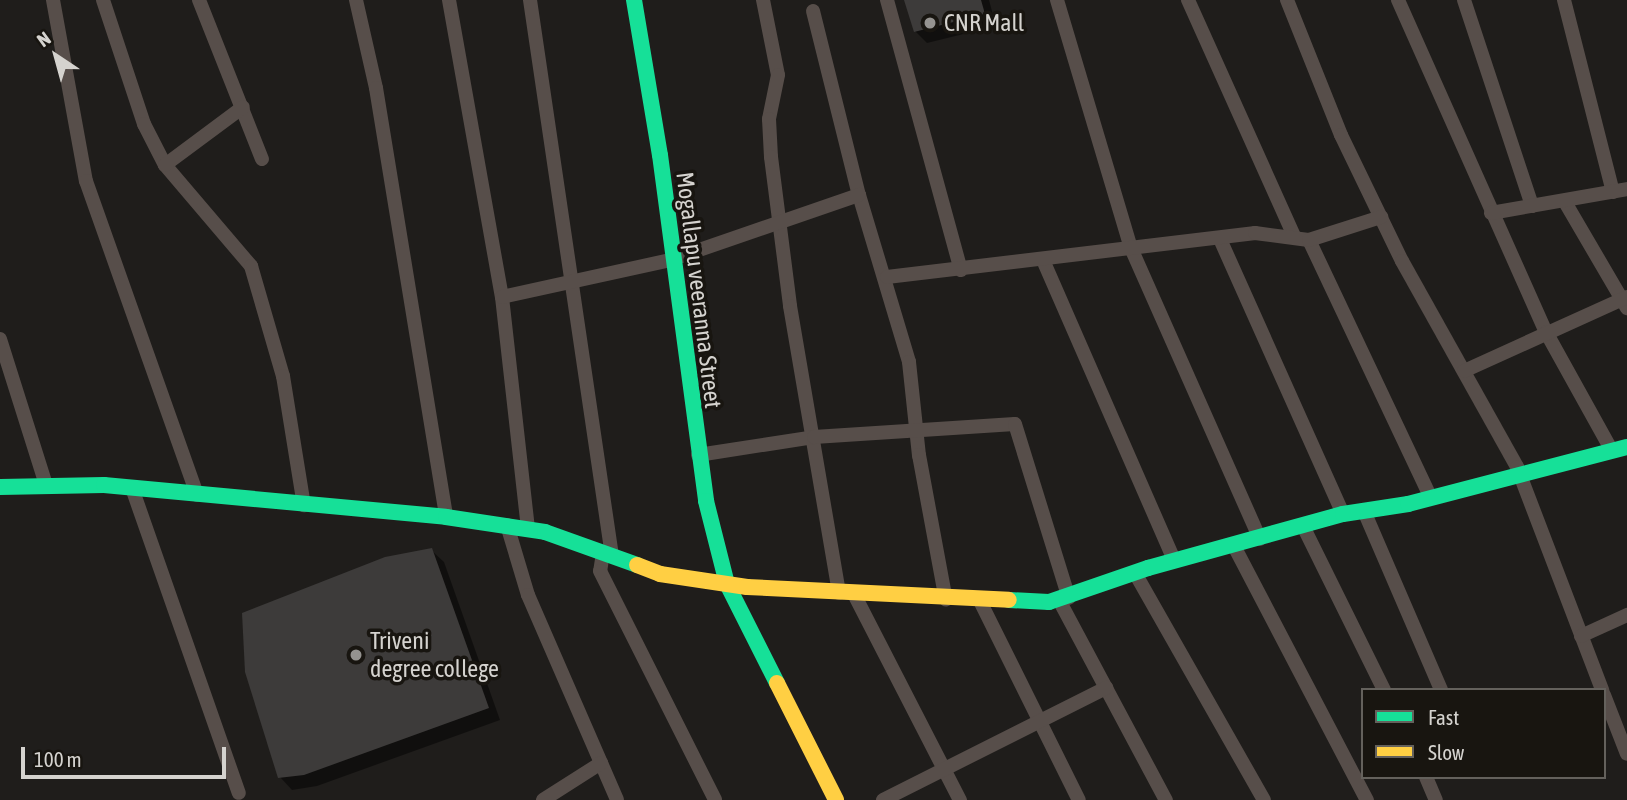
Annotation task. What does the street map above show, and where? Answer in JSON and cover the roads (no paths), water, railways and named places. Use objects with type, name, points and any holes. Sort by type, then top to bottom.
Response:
[{"type":"street","points":[[52,0],[86,181],[197,495]]},
{"type":"street","points":[[103,0],[144,124],[165,165],[251,266],[283,376],[304,505]]},
{"type":"street","points":[[199,0],[262,159]]},
{"type":"street","points":[[356,0],[376,89],[446,517]]},
{"type":"street","points":[[449,0],[502,298],[528,528]]},
{"type":"street","points":[[530,0],[569,282],[604,483],[608,554],[600,572],[715,800]]},
{"type":"street","name":"Mogallapu veeranna Street","points":[[634,0],[660,156],[670,260],[698,455],[727,584],[836,800]]},
{"type":"street","points":[[763,0],[778,75],[769,119],[790,306],[847,594],[960,800]]},
{"type":"street","points":[[887,0],[961,270]]},
{"type":"street","points":[[1057,0],[1131,248],[1260,539]]},
{"type":"street","points":[[1188,0],[1302,239],[1431,498]]},
{"type":"street","points":[[1287,0],[1341,135],[1381,217],[1517,467],[1518,477],[1601,688]]},
{"type":"street","points":[[0,487],[46,485],[132,488],[446,517],[528,528],[660,574],[727,584],[981,601],[1064,599],[1174,560],[1260,539],[1343,514],[1431,498],[1619,449],[1546,332],[1490,213],[1398,0]]},
{"type":"street","points":[[1464,0],[1532,206]]},
{"type":"street","points":[[1490,213],[1565,202],[1620,190],[1564,0]]},
{"type":"street","points":[[813,11],[859,195],[887,277],[909,362],[916,431],[946,600]]},
{"type":"street","points":[[165,165],[243,107]]},
{"type":"street","points":[[502,298],[670,260],[859,195]]},
{"type":"street","points":[[1464,371],[1546,332],[1625,301],[1565,202]]},
{"type":"street","points":[[887,277],[1255,233],[1302,239],[1381,217]]},
{"type":"street","points":[[1220,239],[1343,514]]},
{"type":"street","points":[[1043,260],[1174,560]]},
{"type":"street","points":[[0,339],[46,485]]},
{"type":"street","points":[[698,455],[814,438],[1014,424],[1064,599],[1106,688],[1166,800]]},
{"type":"street","points":[[132,488],[239,793]]},
{"type":"street","points":[[1364,511],[1440,688]]},
{"type":"street","points":[[507,525],[528,594],[617,800]]},
{"type":"street","points":[[1303,526],[1383,688]]},
{"type":"street","points":[[1234,546],[1367,800]]},
{"type":"street","points":[[1135,572],[1264,800]]},
{"type":"street","points":[[981,601],[1079,800]]},
{"type":"street","points":[[1581,636],[1627,615]]},
{"type":"street","points":[[883,800],[1106,688]]},
{"type":"street","points":[[1606,700],[1627,754]]},
{"type":"street","points":[[543,800],[601,763]]},
{"type":"street","points":[[1427,779],[1436,800]]},
{"type":"place","name":"CNR Mall","points":[[930,23]]},
{"type":"place","name":"Triveni degree college","points":[[356,655]]}]
